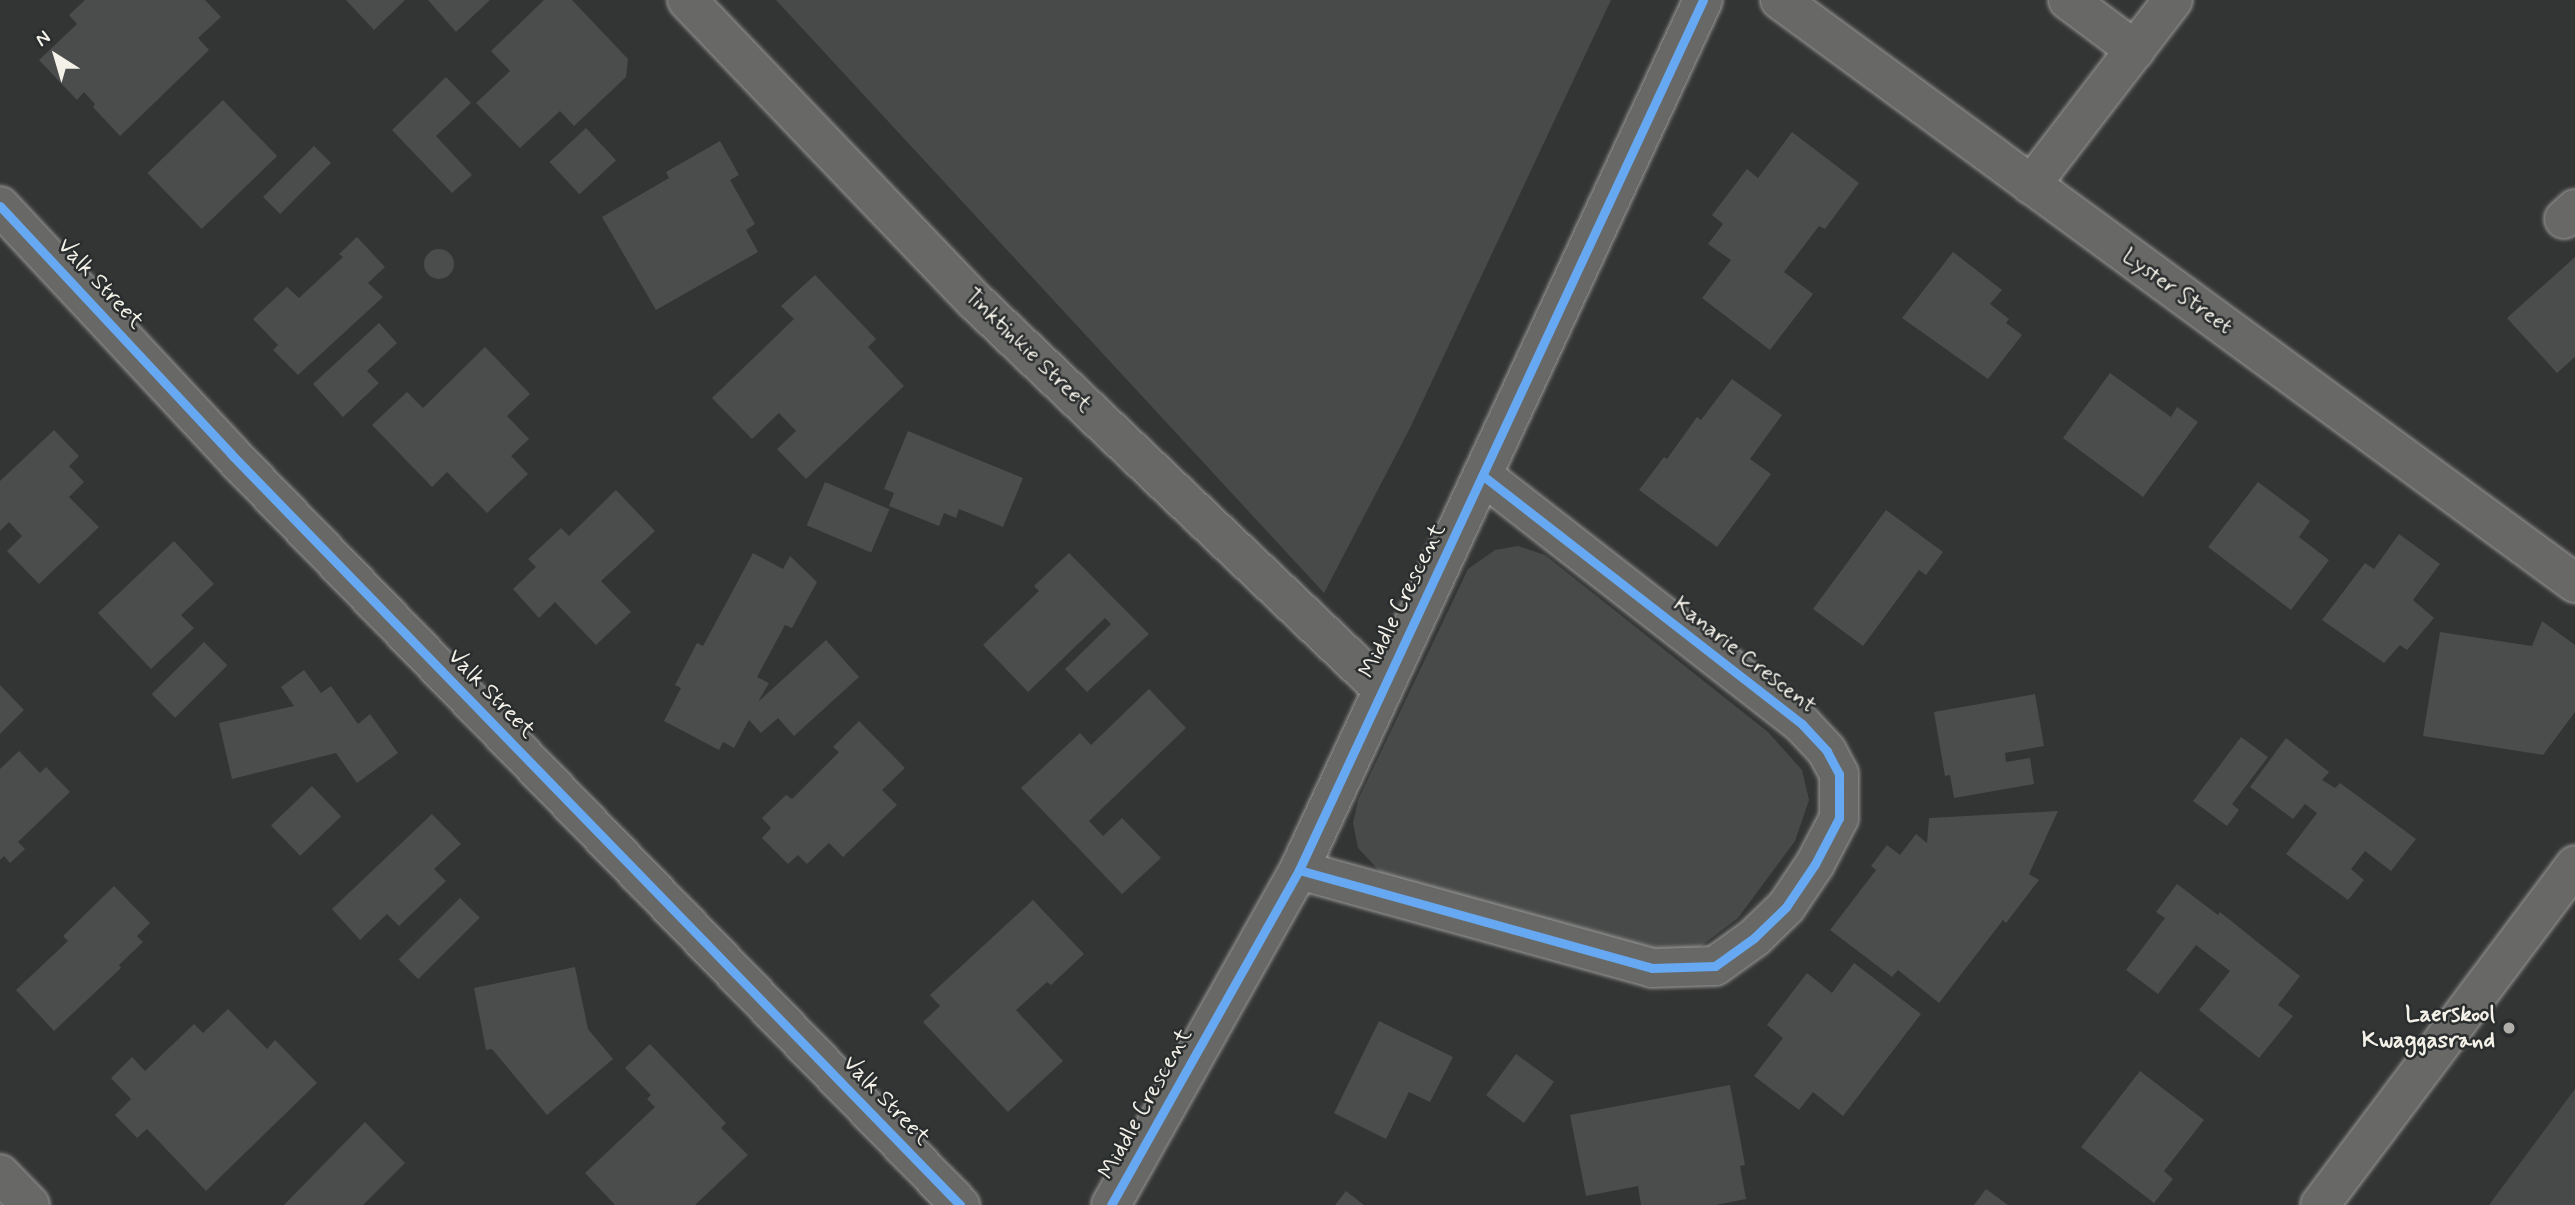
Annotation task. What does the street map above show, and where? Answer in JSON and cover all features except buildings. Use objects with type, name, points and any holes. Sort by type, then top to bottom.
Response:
[{"type":"street","name":"Tinktinkie Street","points":[[687,0],[976,302],[1382,689]]},
{"type":"street","name":"Middle Crescent","points":[[1111,1205],[1299,870],[1703,0]]},
{"type":"street","name":"Lyster Street","points":[[1780,0],[2575,583]]},
{"type":"street","points":[[2068,0],[2134,50]]},
{"type":"street","points":[[2031,185],[2173,0]]},
{"type":"street","name":"Valk Street","points":[[0,205],[231,454],[960,1205]]},
{"type":"street","name":"Kanarie Crescent","points":[[1299,870],[1652,968],[1716,966],[1754,938],[1786,907],[1815,864],[1839,818],[1839,774],[1827,751],[1802,724],[1484,476]]},
{"type":"street","points":[[2320,1205],[2575,865]]},
{"type":"street","points":[[0,1174],[30,1205]]},
{"type":"shaded area","points":[[776,0],[1611,0],[1410,428],[1324,593]]},
{"type":"shaded area","points":[[1518,546],[1545,555],[1768,732],[1802,770],[1809,800],[1795,841],[1738,918],[1692,953],[1656,954],[1384,876],[1358,848],[1353,823],[1358,800],[1468,569],[1495,550]]},
{"type":"shaded area","points":[[2575,1089],[2575,1205],[2489,1205]]},
{"type":"cycle path","points":[[1111,1205],[1299,870],[1703,0]]},
{"type":"cycle path","points":[[0,206],[231,454],[960,1205]]},
{"type":"cycle path","points":[[1299,870],[1652,968],[1715,966],[1754,938],[1786,907],[1815,864],[1839,818],[1839,774],[1827,751],[1802,724],[1484,476]]},
{"type":"place","name":"Laerskool Kwaggasrand","points":[[2509,1028]]}]
